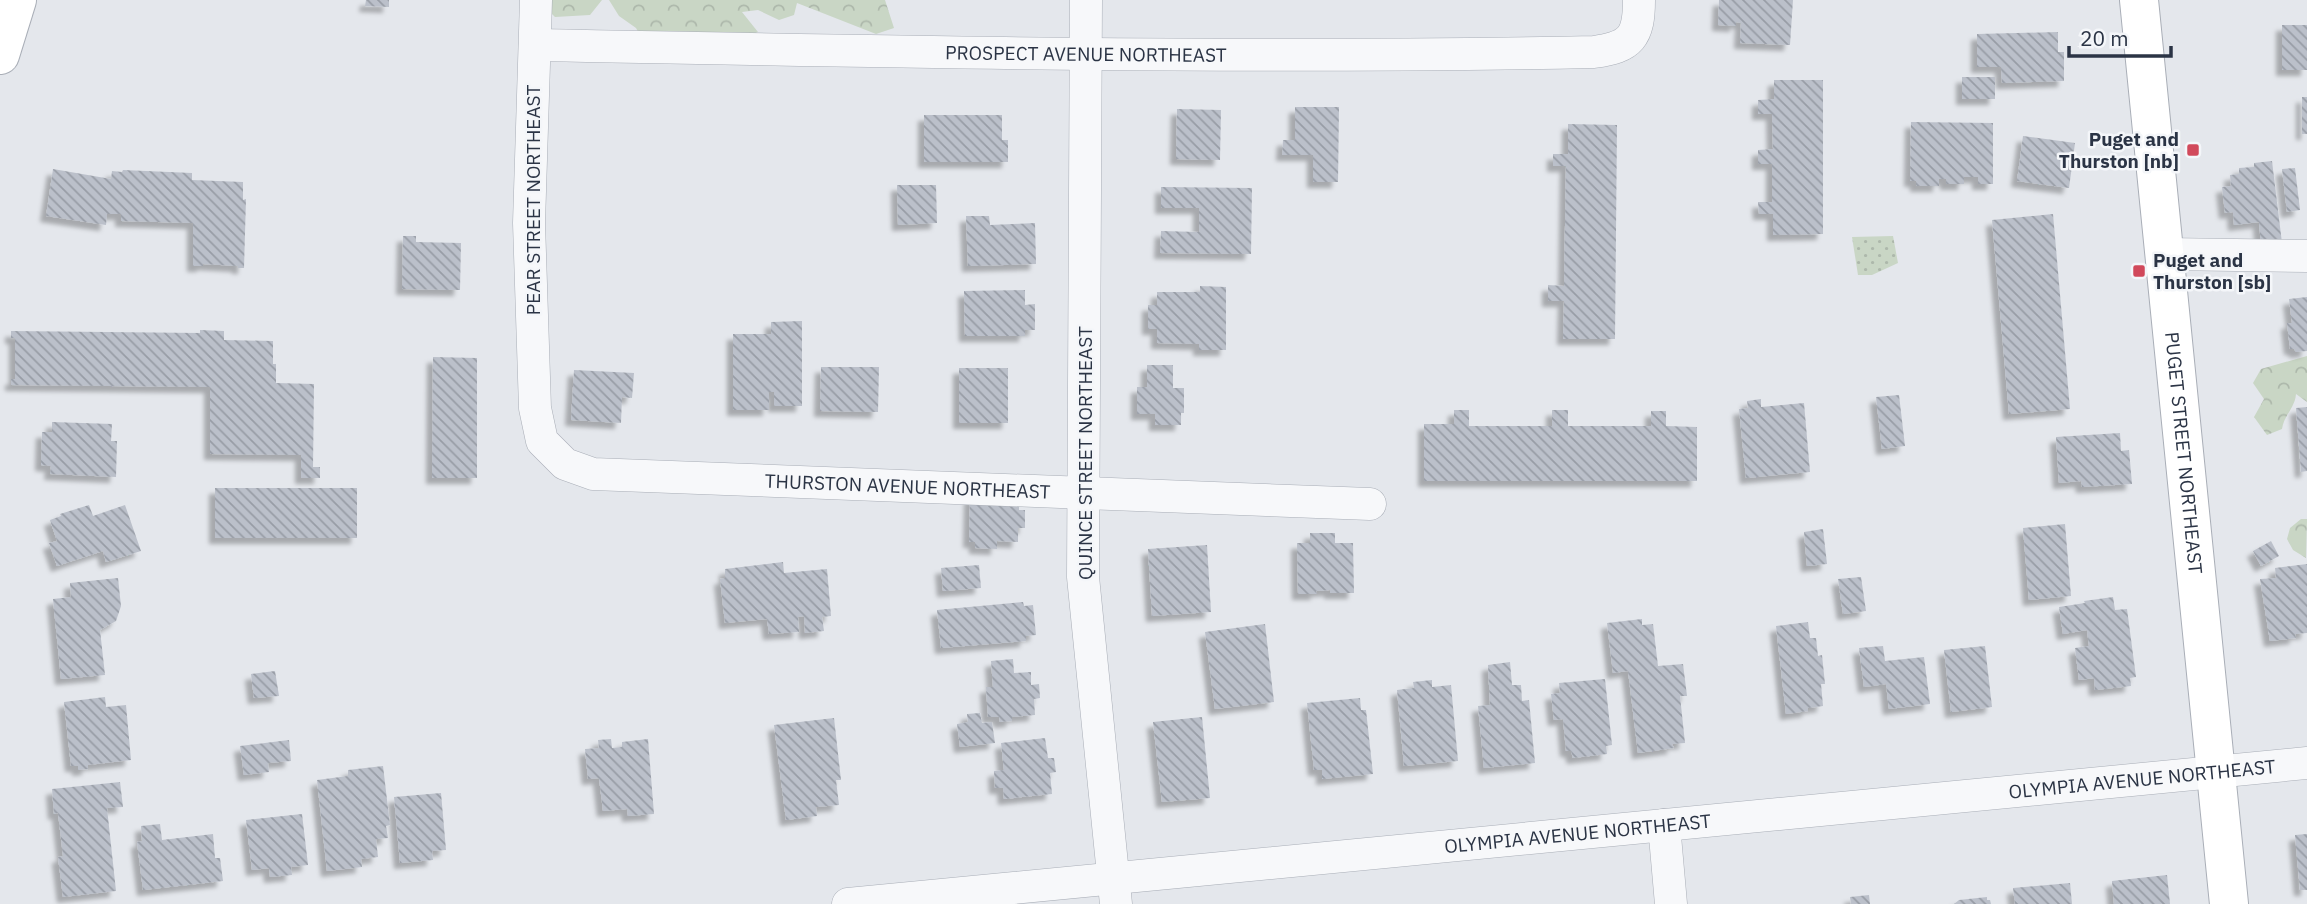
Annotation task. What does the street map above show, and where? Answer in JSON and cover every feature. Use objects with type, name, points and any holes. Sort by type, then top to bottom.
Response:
[{"type":"street","points":[[0,55],[17,0]]},
{"type":"street","name":"PEAR STREET NORTHEAST","points":[[536,0],[529,223],[535,408],[541,441]]},
{"type":"street","name":"QUINCE STREET NORTHEAST","points":[[1086,0],[1083,577],[1114,891]]},
{"type":"street","name":"PROSPECT AVENUE NORTHEAST","points":[[535,46],[1390,56],[1583,52],[1616,49],[1632,38],[1639,17],[1640,0]]},
{"type":"street","name":"PUGET STREET NORTHEAST","points":[[2138,0],[2229,904]]},
{"type":"street","points":[[2165,254],[2307,256]]},
{"type":"street","name":"THURSTON AVENUE NORTHEAST","points":[[541,441],[565,464],[593,474],[1370,503]]},
{"type":"street","name":"OLYMPIA AVENUE NORTHEAST","points":[[848,904],[1114,891],[1664,825],[2307,763]]},
{"type":"street","points":[[1664,825],[1671,904]]},
{"type":"green space","points":[[538,0],[602,0],[590,15],[555,17]]},
{"type":"green space","points":[[609,0],[885,0],[894,28],[876,34],[797,3],[794,15],[779,20],[758,10],[742,12],[758,32],[744,36],[725,37],[704,32],[690,38],[644,43],[636,28],[619,16]]},
{"type":"green space","points":[[1893,236],[1898,263],[1872,275],[1858,275],[1852,237]]},
{"type":"green space","points":[[2307,356],[2307,402],[2296,394],[2282,429],[2267,435],[2254,417],[2264,399],[2253,383],[2261,369]]},
{"type":"green space","points":[[2301,519],[2307,519],[2306,558],[2293,550],[2287,539],[2290,528]]},
{"type":"building","points":[[366,0],[389,0],[389,7],[365,6]]},
{"type":"building","points":[[1719,0],[1793,0],[1790,45],[1740,43],[1741,23],[1736,22],[1736,26],[1718,25]]},
{"type":"building","points":[[2282,25],[2307,25],[2307,70],[2282,70]]},
{"type":"building","points":[[2058,32],[2058,52],[2064,52],[2064,81],[2002,83],[2001,67],[1977,67],[1977,34]]},
{"type":"building","points":[[1962,77],[1995,77],[1995,99],[1962,99]]},
{"type":"building","points":[[1774,80],[1823,80],[1823,234],[1773,235],[1773,214],[1759,214],[1758,202],[1772,202],[1772,164],[1758,164],[1758,150],[1773,149],[1772,114],[1758,114],[1758,100],[1774,99]]},
{"type":"building","points":[[2302,97],[2307,97],[2307,134],[2302,134]]},
{"type":"building","points":[[1295,107],[1339,107],[1338,182],[1313,182],[1313,155],[1282,155],[1283,140],[1295,140]]},
{"type":"building","points":[[1177,109],[1221,110],[1220,160],[1176,159]]},
{"type":"building","points":[[924,115],[1002,115],[1002,140],[1008,140],[1008,162],[924,162]]},
{"type":"building","points":[[1911,122],[1993,123],[1993,184],[1978,184],[1978,177],[1964,177],[1964,184],[1946,184],[1946,179],[1939,179],[1939,186],[1916,186],[1916,181],[1910,181]]},
{"type":"building","points":[[1568,124],[1617,125],[1615,339],[1563,339],[1564,301],[1548,301],[1548,285],[1564,286],[1566,166],[1553,166],[1553,154],[1568,154]]},
{"type":"building","points":[[2023,136],[2075,143],[2069,188],[2017,181]]},
{"type":"building","points":[[2272,161],[2282,243],[2261,245],[2259,222],[2234,225],[2233,212],[2225,213],[2222,187],[2231,186],[2230,175],[2239,174],[2239,168],[2254,167],[2254,163]]},
{"type":"building","points":[[2295,168],[2300,210],[2287,212],[2282,169]]},
{"type":"building","points":[[53,169],[111,179],[112,171],[123,170],[192,173],[192,180],[243,182],[243,200],[246,199],[244,268],[203,264],[193,266],[193,223],[121,221],[121,214],[107,214],[106,225],[46,216]]},
{"type":"building","points":[[897,185],[936,185],[937,223],[898,225]]},
{"type":"building","points":[[1161,187],[1252,188],[1251,254],[1160,253],[1161,231],[1199,232],[1199,208],[1161,208]]},
{"type":"building","points":[[2053,214],[2070,409],[2009,414],[1992,220]]},
{"type":"building","points":[[966,216],[989,216],[990,225],[1035,223],[1036,264],[968,266]]},
{"type":"building","points":[[403,236],[416,236],[416,242],[461,243],[460,290],[402,289]]},
{"type":"building","points":[[1200,286],[1226,287],[1226,350],[1199,350],[1199,344],[1157,343],[1157,329],[1148,329],[1148,305],[1157,305],[1157,292],[1200,292]]},
{"type":"building","points":[[1025,290],[1025,305],[1035,304],[1035,330],[1025,330],[1025,336],[965,336],[964,291]]},
{"type":"building","points":[[2307,297],[2307,351],[2296,352],[2290,349],[2287,323],[2292,323],[2289,299]]},
{"type":"building","points":[[802,321],[802,406],[774,406],[774,392],[769,392],[769,410],[733,410],[733,334],[771,334],[771,322]]},
{"type":"building","points":[[200,330],[224,331],[224,340],[273,341],[276,383],[314,384],[313,467],[320,467],[320,478],[301,478],[301,455],[210,454],[210,387],[11,385],[11,379],[15,379],[15,338],[11,338],[11,331],[200,333]]},
{"type":"building","points":[[433,357],[477,358],[477,478],[432,478]]},
{"type":"building","points":[[1147,365],[1173,365],[1173,388],[1184,388],[1181,425],[1155,425],[1155,414],[1137,414],[1137,387],[1147,387]]},
{"type":"building","points":[[821,367],[879,367],[878,412],[820,411]]},
{"type":"building","points":[[959,368],[1008,368],[1008,423],[959,423]]},
{"type":"building","points":[[574,370],[634,373],[632,398],[622,397],[621,423],[571,420]]},
{"type":"building","points":[[1899,395],[1905,446],[1882,449],[1876,397]]},
{"type":"building","points":[[1761,399],[1761,407],[1804,403],[1810,472],[1746,478],[1739,409],[1748,408],[1747,401]]},
{"type":"building","points":[[2307,407],[2307,471],[2301,472],[2296,408]]},
{"type":"building","points":[[1454,410],[1469,410],[1469,426],[1552,426],[1552,410],[1568,410],[1568,426],[1651,426],[1651,411],[1666,411],[1666,426],[1697,427],[1697,481],[1424,481],[1424,424],[1454,424]]},
{"type":"building","points":[[52,422],[112,424],[111,441],[117,441],[116,477],[50,474],[51,466],[41,465],[42,432],[52,432]]},
{"type":"building","points":[[2120,433],[2121,451],[2129,450],[2132,484],[2082,487],[2081,481],[2059,483],[2056,437]]},
{"type":"building","points":[[215,488],[357,488],[357,538],[215,538]]},
{"type":"building","points":[[970,496],[1019,497],[1019,510],[1025,510],[1025,528],[1018,528],[1018,542],[997,541],[997,549],[975,548],[975,542],[969,542]]},
{"type":"building","points":[[89,505],[93,516],[125,505],[141,551],[106,562],[103,551],[57,566],[49,543],[57,541],[50,520]]},
{"type":"building","points":[[2065,524],[2071,596],[2029,600],[2023,528]]},
{"type":"building","points":[[1823,529],[1827,564],[1807,566],[1804,532]]},
{"type":"building","points":[[1310,533],[1335,533],[1335,543],[1353,543],[1354,593],[1330,593],[1330,590],[1316,591],[1317,594],[1298,594],[1297,543],[1310,543]]},
{"type":"building","points":[[2271,541],[2279,556],[2261,566],[2253,551]]},
{"type":"building","points":[[1207,545],[1211,612],[1152,616],[1148,549]]},
{"type":"building","points":[[783,562],[784,573],[827,569],[831,616],[822,617],[824,631],[805,633],[804,616],[798,617],[799,632],[769,634],[767,619],[725,623],[720,579],[725,578],[725,569]]},
{"type":"building","points":[[2307,564],[2307,633],[2295,634],[2296,638],[2270,641],[2260,579],[2276,578],[2275,568]]},
{"type":"building","points":[[979,565],[981,588],[943,591],[941,568]]},
{"type":"building","points":[[1861,577],[1866,611],[1843,614],[1838,579]]},
{"type":"building","points":[[118,578],[121,606],[116,621],[100,630],[105,675],[61,679],[53,599],[71,597],[70,583]]},
{"type":"building","points":[[2113,597],[2115,610],[2127,609],[2136,677],[2130,678],[2131,686],[2095,690],[2094,678],[2079,680],[2075,648],[2089,646],[2087,630],[2063,634],[2059,607]]},
{"type":"building","points":[[1023,602],[1024,606],[1033,605],[1036,635],[1026,636],[1026,641],[941,648],[937,610]]},
{"type":"building","points":[[1642,619],[1642,625],[1653,624],[1658,666],[1683,664],[1687,696],[1680,696],[1685,743],[1672,744],[1674,748],[1638,753],[1628,671],[1613,673],[1607,623]]},
{"type":"building","points":[[1808,622],[1810,638],[1816,638],[1818,656],[1822,655],[1825,684],[1821,684],[1823,706],[1786,714],[1776,626]]},
{"type":"building","points":[[1265,624],[1274,702],[1215,709],[1205,632]]},
{"type":"building","points":[[1883,646],[1885,661],[1924,657],[1930,704],[1889,709],[1886,684],[1864,687],[1859,648]]},
{"type":"building","points":[[1985,646],[1992,707],[1951,712],[1944,650]]},
{"type":"building","points":[[1013,659],[1014,673],[1031,672],[1031,685],[1039,684],[1040,698],[1034,699],[1035,715],[1012,717],[1012,721],[1000,722],[999,717],[988,717],[986,687],[993,687],[991,661]]},
{"type":"building","points":[[1510,662],[1512,685],[1521,685],[1522,701],[1529,700],[1535,763],[1484,768],[1478,706],[1490,705],[1488,665]]},
{"type":"building","points":[[275,671],[279,696],[254,698],[251,674]]},
{"type":"building","points":[[1605,679],[1612,745],[1606,746],[1607,754],[1573,758],[1571,751],[1566,751],[1563,719],[1554,720],[1551,694],[1560,693],[1559,683]]},
{"type":"building","points":[[1432,680],[1432,687],[1451,685],[1458,761],[1404,766],[1397,690],[1414,688],[1413,682]]},
{"type":"building","points":[[105,697],[106,707],[126,705],[131,760],[88,765],[88,769],[78,770],[78,766],[71,766],[64,702]]},
{"type":"building","points":[[1360,698],[1361,710],[1366,710],[1373,774],[1322,779],[1322,770],[1314,770],[1307,703]]},
{"type":"building","points":[[980,713],[982,723],[992,722],[995,743],[960,747],[957,724],[968,722],[967,714]]},
{"type":"building","points":[[1202,717],[1210,798],[1162,802],[1153,722]]},
{"type":"building","points":[[834,718],[841,780],[836,780],[839,805],[816,807],[817,816],[786,820],[774,725]]},
{"type":"building","points":[[1045,738],[1048,758],[1054,758],[1056,772],[1050,773],[1052,794],[1004,799],[1003,788],[995,788],[994,771],[1004,770],[1001,743]]},
{"type":"building","points":[[611,739],[612,748],[622,747],[622,742],[648,739],[654,814],[628,816],[627,809],[603,811],[599,778],[588,779],[585,749],[599,748],[598,740]]},
{"type":"building","points":[[289,740],[291,761],[268,763],[269,772],[244,775],[240,746]]},
{"type":"building","points":[[383,766],[390,825],[386,826],[388,838],[376,839],[378,857],[361,859],[362,867],[327,871],[317,780],[348,776],[348,770]]},
{"type":"building","points":[[120,782],[123,807],[107,808],[116,891],[63,897],[58,857],[63,856],[52,789]]},
{"type":"building","points":[[441,793],[446,850],[432,851],[433,860],[400,863],[394,797]]},
{"type":"building","points":[[302,814],[308,865],[291,867],[292,875],[270,877],[269,868],[252,870],[246,820]]},
{"type":"building","points":[[160,824],[162,840],[213,834],[215,858],[220,858],[223,881],[143,890],[137,842],[142,841],[141,826]]},
{"type":"building","points":[[2307,834],[2307,890],[2300,890],[2295,835]]},
{"type":"building","points":[[2167,875],[2170,904],[2114,904],[2112,881]]},
{"type":"building","points":[[2070,883],[2072,904],[2015,904],[2013,888]]},
{"type":"building","points":[[1869,895],[1870,904],[1851,904],[1850,897]]},
{"type":"building","points":[[1987,897],[1991,904],[1954,904],[1959,900]]},
{"type":"place","name":"Puget and Thurston [nb]","points":[[2193,150]]},
{"type":"place","name":"Puget and Thurston [sb]","points":[[2139,271]]}]
